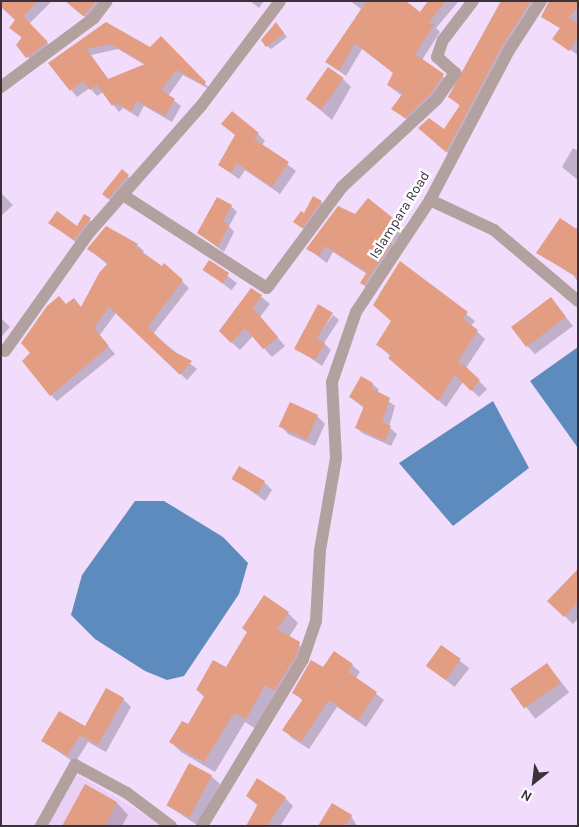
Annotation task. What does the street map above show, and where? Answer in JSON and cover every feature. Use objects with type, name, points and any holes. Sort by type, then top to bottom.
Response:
[{"type":"street","points":[[1,87],[94,18],[107,1]]},
{"type":"street","points":[[5,351],[88,234],[201,106],[280,1]]},
{"type":"street","points":[[123,195],[267,288],[342,187],[374,161],[441,92],[455,73],[437,57],[444,40],[474,1]]},
{"type":"street","name":"Islampara Road","points":[[202,826],[303,660],[316,622],[320,550],[336,458],[332,382],[356,312],[430,200],[508,52],[541,1]]},
{"type":"street","points":[[430,200],[494,230],[578,301]]},
{"type":"street","points":[[41,826],[75,765],[127,793],[171,826]]},
{"type":"shaded area","points":[[75,773],[164,826],[46,826]]},
{"type":"water","points":[[578,347],[578,448],[530,381]]},
{"type":"water","points":[[493,401],[529,468],[453,526],[399,463]]},
{"type":"water","points":[[135,501],[164,501],[223,537],[248,563],[239,594],[184,676],[167,680],[145,671],[95,639],[71,615],[82,575]]},
{"type":"building","points":[[1,1],[38,1],[23,16],[48,42],[26,58],[16,45],[22,37],[9,28],[15,20],[1,7]]},
{"type":"building","points":[[65,1],[97,1],[83,16]]},
{"type":"building","points":[[367,1],[406,1],[420,12],[428,1],[446,1],[429,22],[434,25],[415,54],[444,74],[431,94],[405,118],[391,109],[403,93],[387,85],[393,73],[355,43],[339,71],[325,62]]},
{"type":"building","points":[[501,1],[531,1],[501,48],[446,152],[418,128],[429,118],[444,129],[460,105],[448,97]]},
{"type":"building","points":[[549,1],[578,1],[578,7],[568,18],[578,23],[578,37],[569,51],[552,39],[560,28],[541,17]]},
{"type":"building","points":[[106,22],[150,47],[161,36],[206,82],[204,85],[176,70],[161,90],[175,99],[165,116],[137,101],[131,111],[116,103],[112,106],[97,85],[90,90],[83,81],[70,91],[48,63]],"holes":[[[111,44],[145,64],[108,79],[86,49]]]},
{"type":"building","points":[[276,22],[284,33],[266,47],[261,40]]},
{"type":"building","points":[[328,67],[344,78],[321,110],[306,99]]},
{"type":"building","points":[[232,111],[259,133],[254,139],[289,162],[272,187],[237,163],[231,173],[218,165],[235,135],[221,124]]},
{"type":"building","points":[[122,169],[129,175],[108,199],[102,194]]},
{"type":"building","points":[[313,196],[322,201],[302,228],[293,222],[301,211],[304,213]]},
{"type":"building","points":[[217,197],[232,205],[223,221],[229,225],[218,247],[197,233]]},
{"type":"building","points":[[368,198],[398,222],[386,237],[392,242],[364,285],[360,283],[367,272],[325,246],[319,256],[306,249],[338,206],[355,214]]},
{"type":"building","points":[[57,211],[77,226],[84,214],[91,218],[74,240],[48,223]]},
{"type":"building","points":[[560,218],[578,230],[578,277],[536,253]]},
{"type":"building","points":[[106,226],[138,244],[135,247],[162,266],[164,263],[183,280],[148,327],[171,350],[192,361],[180,375],[109,307],[94,328],[109,346],[50,396],[22,361],[30,353],[21,343],[47,306],[59,296],[66,304],[74,298],[81,307],[99,273],[108,263],[87,249]]},
{"type":"building","points":[[209,260],[229,273],[223,283],[202,270]]},
{"type":"building","points":[[400,261],[468,312],[463,319],[478,330],[459,360],[460,366],[463,364],[480,380],[471,391],[455,375],[438,401],[388,358],[391,354],[376,345],[391,321],[373,305]]},
{"type":"building","points":[[251,288],[262,295],[253,308],[278,337],[263,349],[245,328],[231,343],[219,331]]},
{"type":"building","points":[[551,297],[566,317],[526,347],[511,327]]},
{"type":"building","points":[[318,304],[333,313],[317,338],[325,343],[315,360],[294,349]]},
{"type":"building","points":[[361,376],[373,383],[371,388],[390,398],[382,422],[391,426],[385,441],[355,428],[364,406],[349,397]]},
{"type":"building","points":[[290,402],[318,415],[307,440],[279,426]]},
{"type":"building","points":[[239,466],[265,481],[257,494],[232,479]]},
{"type":"building","points":[[578,569],[578,602],[564,617],[547,601]]},
{"type":"building","points":[[264,595],[289,612],[277,629],[300,642],[296,656],[274,691],[265,685],[246,719],[234,713],[204,762],[169,742],[182,721],[188,724],[205,695],[196,690],[213,660],[226,667],[247,632],[242,628]]},
{"type":"building","points":[[441,645],[461,659],[446,680],[426,666]]},
{"type":"building","points":[[334,651],[353,664],[348,672],[377,692],[358,720],[329,700],[301,742],[282,730],[303,699],[292,693],[311,660],[323,667]]},
{"type":"building","points":[[547,663],[561,683],[524,708],[510,689]]},
{"type":"building","points":[[106,688],[124,698],[98,745],[80,735],[67,756],[41,741],[59,711],[85,726]]},
{"type":"building","points":[[189,763],[212,775],[189,818],[166,805]]},
{"type":"building","points":[[257,778],[286,797],[267,826],[246,826],[258,804],[246,796]]},
{"type":"building","points":[[85,784],[117,802],[105,826],[62,826]]},
{"type":"building","points":[[332,803],[352,815],[345,826],[318,826]]}]
